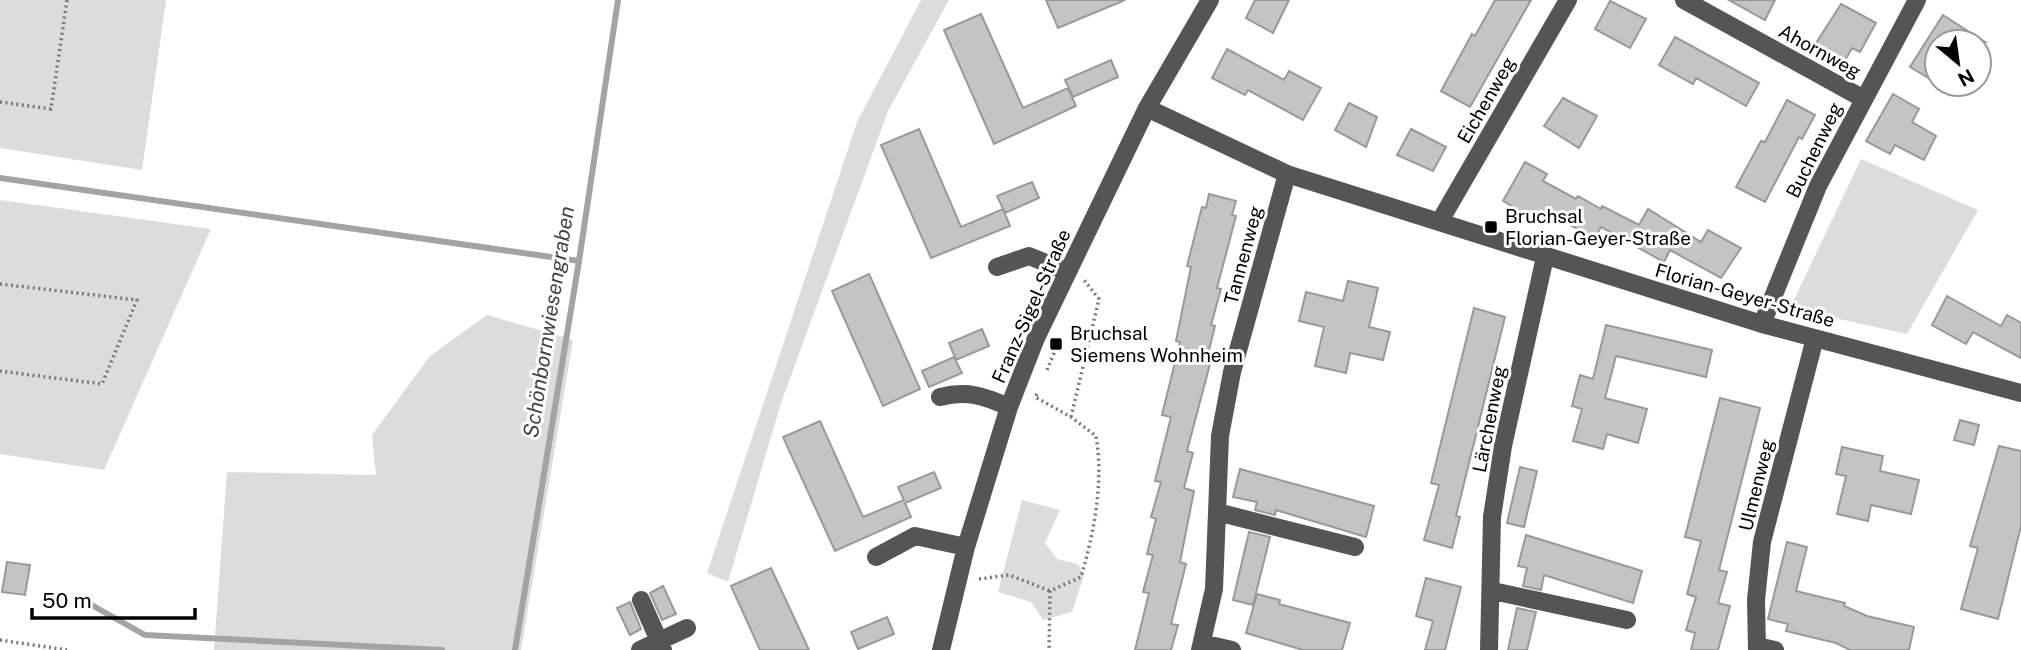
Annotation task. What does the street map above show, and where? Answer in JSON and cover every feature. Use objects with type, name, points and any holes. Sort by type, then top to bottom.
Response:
[{"type":"street","name":"Franz-Sigel-Straße","points":[[941,650],[966,547],[1009,407],[1036,338],[1147,108],[1210,0]]},
{"type":"street","name":"Eichenweg","points":[[1440,221],[1568,0]]},
{"type":"street","name":"Ahornweg","points":[[1684,0],[1863,98]]},
{"type":"street","name":"Buchenweg","points":[[1762,324],[1818,186],[1917,0]]},
{"type":"street","name":"Florian-Geyer-Straße","points":[[1147,108],[1287,174],[1762,324],[2021,393]]},
{"type":"street","name":"Tannenweg","points":[[1232,650],[1201,646],[1213,589],[1220,436],[1232,372],[1287,174]]},
{"type":"street","points":[[998,267],[1029,256],[1068,272]]},
{"type":"street","name":"Lärchenweg","points":[[1489,650],[1493,591],[1492,517],[1501,458],[1545,257]]},
{"type":"street","name":"Ulmenweg","points":[[1775,650],[1757,648],[1756,600],[1762,542],[1815,338]]},
{"type":"street","points":[[940,397],[961,392],[1009,407]]},
{"type":"street","points":[[1217,512],[1355,547]]},
{"type":"street","points":[[876,557],[915,536],[966,547]]},
{"type":"street","points":[[1493,591],[1627,620]]},
{"type":"street","points":[[641,600],[661,646]]},
{"type":"street","points":[[640,650],[661,646],[687,628]]},
{"type":"path","points":[[0,102],[51,110],[66,0]]},
{"type":"path","points":[[1071,417],[1099,299],[1084,280],[1079,292]]},
{"type":"path","points":[[0,284],[137,300],[102,384],[0,371]]},
{"type":"path","points":[[1045,374],[1065,327]]},
{"type":"path","points":[[956,582],[1009,575],[1050,591],[1081,577],[1093,535],[1099,454],[1096,436],[1071,417],[1035,397],[1040,386]]},
{"type":"path","points":[[1049,650],[1050,591]]},
{"type":"path","points":[[0,640],[67,650]]},
{"type":"shaded area","points":[[0,0],[166,0],[142,170],[0,148]]},
{"type":"shaded area","points":[[921,0],[949,0],[888,111],[781,403],[728,582],[707,573],[857,122]]},
{"type":"shaded area","points":[[1861,159],[1978,210],[1907,334],[1790,308]]},
{"type":"shaded area","points":[[0,200],[211,229],[104,470],[0,454]]},
{"type":"shaded area","points":[[487,315],[573,340],[521,650],[214,650],[227,472],[376,475],[372,435],[430,356]]},
{"type":"shaded area","points":[[1022,500],[1060,510],[1045,543],[1057,559],[1078,564],[1084,575],[1072,612],[1043,620],[1031,602],[998,592]]},
{"type":"building","points":[[1046,0],[1125,0],[1058,28]]},
{"type":"building","points":[[1255,0],[1289,0],[1273,33],[1246,18]]},
{"type":"building","points":[[1495,0],[1531,0],[1470,107],[1441,91],[1472,34],[1475,36]]},
{"type":"building","points":[[1729,0],[1775,0],[1765,20]]},
{"type":"building","points":[[1610,1],[1646,19],[1630,48],[1595,29]]},
{"type":"building","points":[[1841,4],[1876,23],[1860,52],[1852,48],[1843,64],[1813,48]]},
{"type":"building","points":[[981,14],[1023,108],[1068,88],[1076,106],[994,144],[944,30]]},
{"type":"building","points":[[1943,15],[1963,28],[1935,28]]},
{"type":"building","points":[[1675,37],[1759,83],[1746,106],[1696,78],[1693,84],[1659,65]]},
{"type":"building","points":[[1923,47],[1923,75],[1910,67]]},
{"type":"building","points":[[1227,49],[1284,80],[1289,71],[1321,88],[1303,120],[1248,90],[1245,95],[1212,78]]},
{"type":"building","points":[[1111,60],[1118,77],[1073,97],[1065,80]]},
{"type":"building","points":[[1893,94],[1919,109],[1912,122],[1936,136],[1924,160],[1895,145],[1890,154],[1866,141]]},
{"type":"building","points":[[1563,98],[1597,116],[1579,148],[1544,126]]},
{"type":"building","points":[[1787,100],[1815,115],[1802,139],[1799,137],[1765,202],[1736,187],[1761,141],[1765,142]]},
{"type":"building","points":[[1349,103],[1377,117],[1366,147],[1335,130]]},
{"type":"building","points":[[919,129],[961,227],[1003,209],[1010,226],[931,258],[881,145]]},
{"type":"building","points":[[1411,129],[1446,147],[1433,171],[1397,155]]},
{"type":"building","points":[[1525,162],[1547,174],[1543,181],[1576,199],[1578,196],[1639,225],[1648,209],[1701,242],[1708,230],[1741,248],[1721,278],[1670,250],[1664,262],[1601,227],[1595,238],[1543,211],[1537,221],[1503,201]]},
{"type":"building","points":[[1032,182],[1039,198],[1005,213],[997,196]]},
{"type":"building","points":[[1209,194],[1236,201],[1232,215],[1236,216],[1217,288],[1221,289],[1211,325],[1215,326],[1206,362],[1210,364],[1187,451],[1193,453],[1184,488],[1194,491],[1180,562],[1186,564],[1171,624],[1178,625],[1171,650],[1135,650],[1149,593],[1143,592],[1153,555],[1147,554],[1156,519],[1151,517],[1161,482],[1155,481],[1171,417],[1162,415],[1180,342],[1176,341],[1191,267],[1187,266],[1202,207],[1206,208]]},
{"type":"building","points":[[869,274],[920,389],[883,406],[832,291]]},
{"type":"building","points":[[1348,281],[1378,288],[1369,327],[1390,332],[1383,360],[1350,353],[1346,373],[1315,366],[1324,327],[1299,321],[1306,292],[1343,301]]},
{"type":"building","points":[[1947,296],[2001,326],[2007,315],[2021,323],[2021,358],[1973,332],[1966,344],[1932,325]]},
{"type":"building","points":[[1474,308],[1505,317],[1456,516],[1460,517],[1452,548],[1424,540],[1439,485],[1431,483]]},
{"type":"building","points":[[1606,325],[1712,350],[1706,377],[1616,356],[1605,398],[1647,409],[1638,443],[1607,434],[1603,449],[1573,441],[1582,409],[1572,406],[1580,375],[1593,379]]},
{"type":"building","points":[[982,329],[989,346],[956,360],[949,343]]},
{"type":"building","points":[[954,357],[962,373],[929,387],[922,371]]},
{"type":"building","points":[[1720,398],[1760,408],[1719,570],[1727,572],[1718,603],[1730,606],[1718,650],[1691,650],[1695,633],[1686,630],[1696,597],[1687,594],[1701,541],[1685,537]]},
{"type":"building","points":[[1960,420],[1979,425],[1974,445],[1954,440]]},
{"type":"building","points":[[820,421],[863,517],[904,500],[898,487],[934,472],[941,488],[905,503],[911,517],[835,551],[783,437]]},
{"type":"building","points":[[1999,446],[2021,451],[2021,526],[1998,619],[1961,609],[1978,548],[1970,546]]},
{"type":"building","points":[[1842,447],[1883,456],[1880,471],[1919,480],[1911,514],[1871,505],[1868,521],[1837,514],[1846,476],[1836,474]]},
{"type":"building","points":[[1520,467],[1537,471],[1524,527],[1507,523]]},
{"type":"building","points":[[1240,469],[1374,506],[1366,537],[1276,510],[1275,515],[1255,510],[1257,502],[1233,497]]},
{"type":"building","points":[[1249,532],[1270,537],[1253,605],[1233,600]]},
{"type":"building","points":[[1526,535],[1642,571],[1633,603],[1544,575],[1541,590],[1523,586],[1527,568],[1518,566]]},
{"type":"building","points":[[1787,542],[1807,547],[1796,591],[1845,603],[1844,606],[1867,616],[1914,627],[1909,650],[1850,650],[1836,643],[1786,631],[1788,624],[1768,619]]},
{"type":"building","points":[[7,562],[30,565],[25,595],[2,592]]},
{"type":"building","points":[[771,568],[809,650],[760,650],[731,586]]},
{"type":"building","points":[[1426,578],[1461,587],[1445,650],[1425,650],[1433,621],[1416,616]]},
{"type":"building","points":[[663,586],[676,614],[662,620],[650,593]]},
{"type":"building","points":[[1257,594],[1280,600],[1279,604],[1350,623],[1342,650],[1303,650],[1246,633]]},
{"type":"building","points":[[630,602],[641,629],[630,635],[617,608]]},
{"type":"building","points":[[1517,608],[1536,612],[1527,650],[1508,650]]},
{"type":"building","points":[[887,617],[894,634],[858,649],[851,632]]},
{"type":"waterway","name":"Schönbornwiesengraben","points":[[515,650],[579,261],[618,0]]},
{"type":"waterway","points":[[0,178],[579,261]]},
{"type":"waterway","name":"Schönbornwiesengraben","points":[[88,603],[145,635],[442,650]]},
{"type":"place","name":"Bruchsal Florian-Geyer-Straße","points":[[1491,227]]},
{"type":"place","name":"Bruchsal Siemens Wohnheim","points":[[1056,344]]}]
